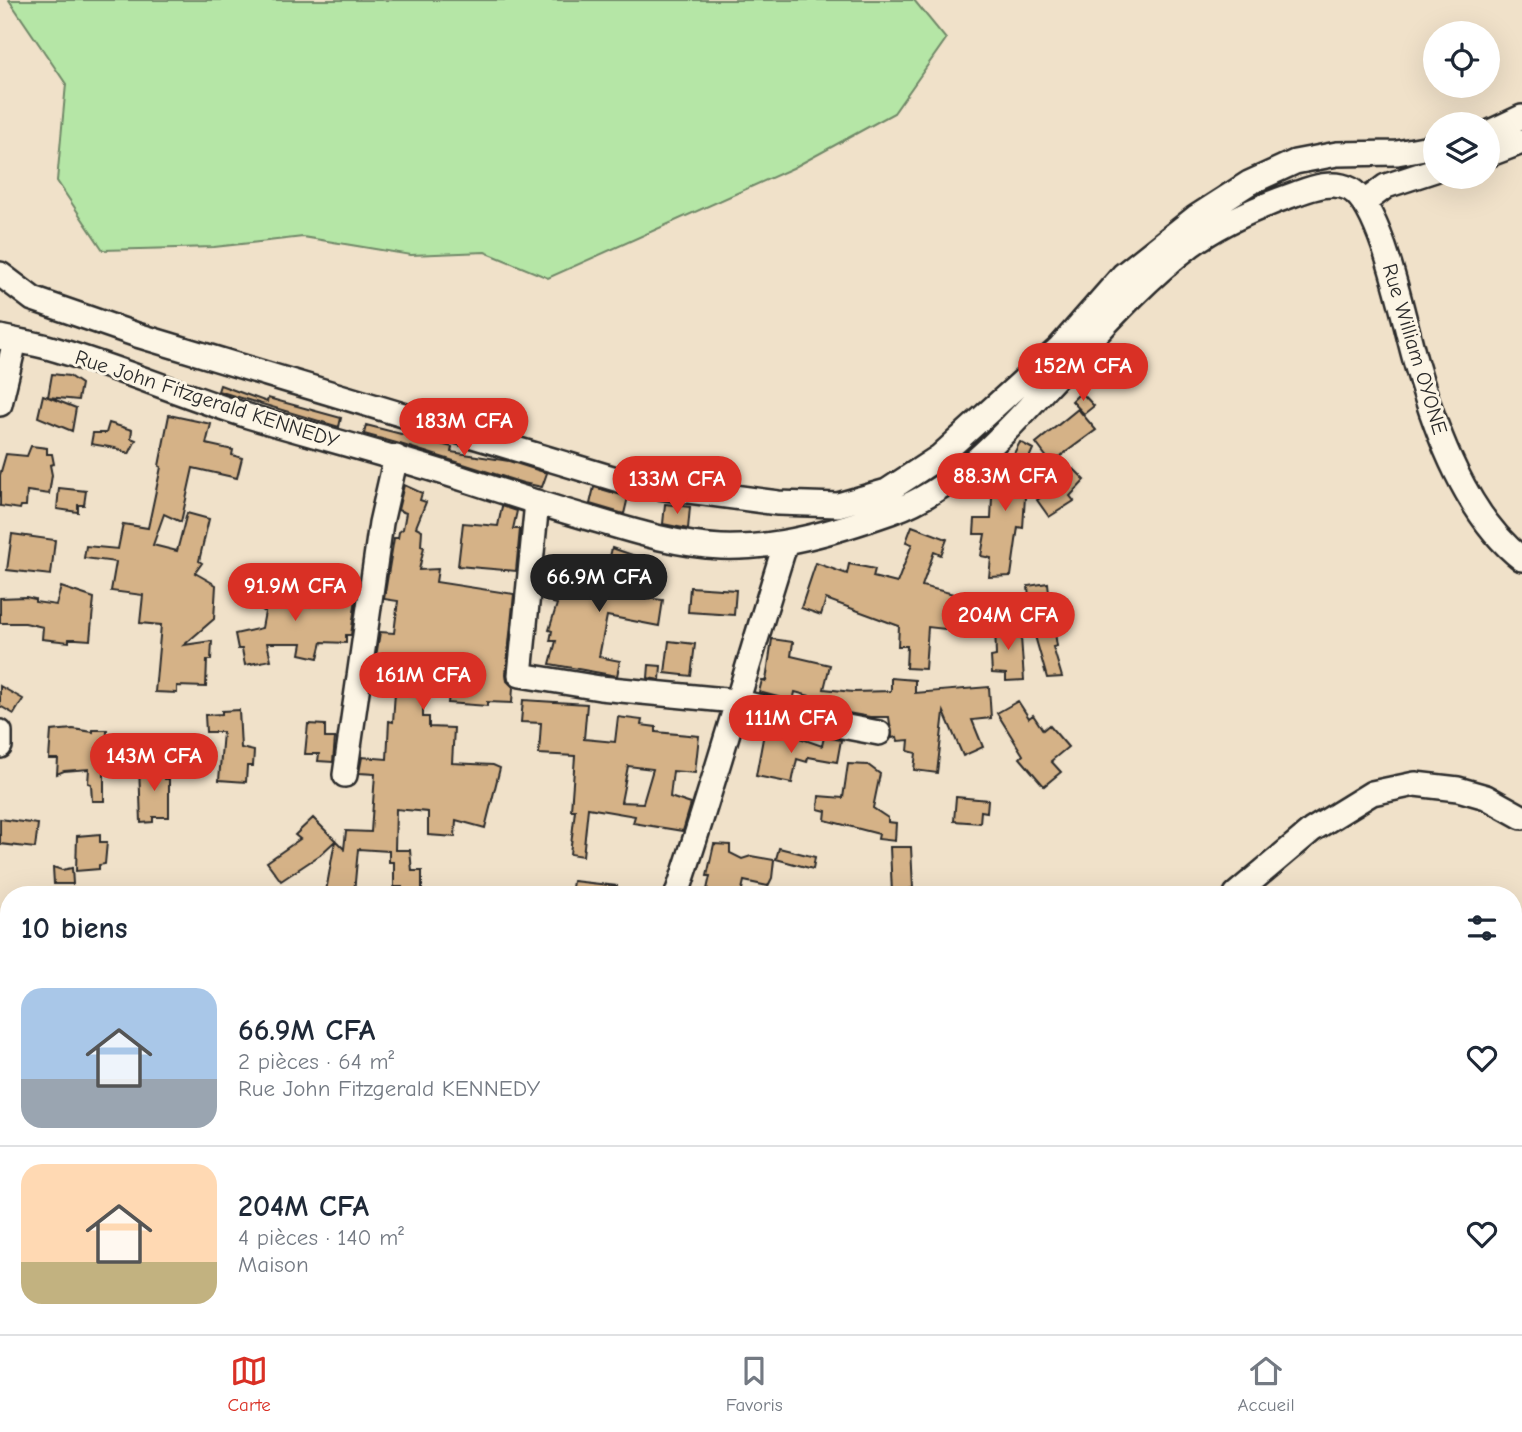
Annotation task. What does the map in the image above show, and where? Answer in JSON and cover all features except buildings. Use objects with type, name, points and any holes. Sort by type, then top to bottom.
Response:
[{"type":"street","points":[[1500,127],[1522,117]]},
{"type":"street","points":[[1500,150],[1522,142]]},
{"type":"street","points":[[0,274],[33,299],[137,335],[629,483],[778,503],[838,505],[887,491],[939,457],[1059,348],[1123,275],[1196,217],[1249,183],[1295,162],[1337,154],[1397,153],[1423,148]]},
{"type":"street","points":[[1365,202],[1386,186],[1423,174]]},
{"type":"street","name":"Rue John Fitzgerald KENNEDY","points":[[8,339],[47,347],[249,416],[396,457],[668,541],[724,547],[786,542],[812,537],[896,511],[948,481],[1003,435],[1118,312],[1194,243],[1265,205],[1326,184],[1348,187],[1365,202]]},
{"type":"street","name":"Rue William OYONE","points":[[1365,202],[1378,232],[1416,364],[1446,449],[1496,536],[1522,559]]},
{"type":"street","points":[[0,404],[8,339]]},
{"type":"street","points":[[345,775],[381,523],[396,457]]},
{"type":"street","points":[[537,502],[520,675],[600,688],[736,701],[810,720],[879,733]]},
{"type":"street","points":[[680,886],[786,542]]},
{"type":"street","points":[[0,732],[0,746]]},
{"type":"street","points":[[1246,886],[1312,830],[1372,793],[1415,784],[1458,789],[1486,797],[1522,817]]},
{"type":"green space","points":[[9,0],[914,0],[946,39],[894,113],[793,168],[548,278],[485,252],[411,255],[303,237],[214,247],[103,250],[57,181],[66,84]]}]
